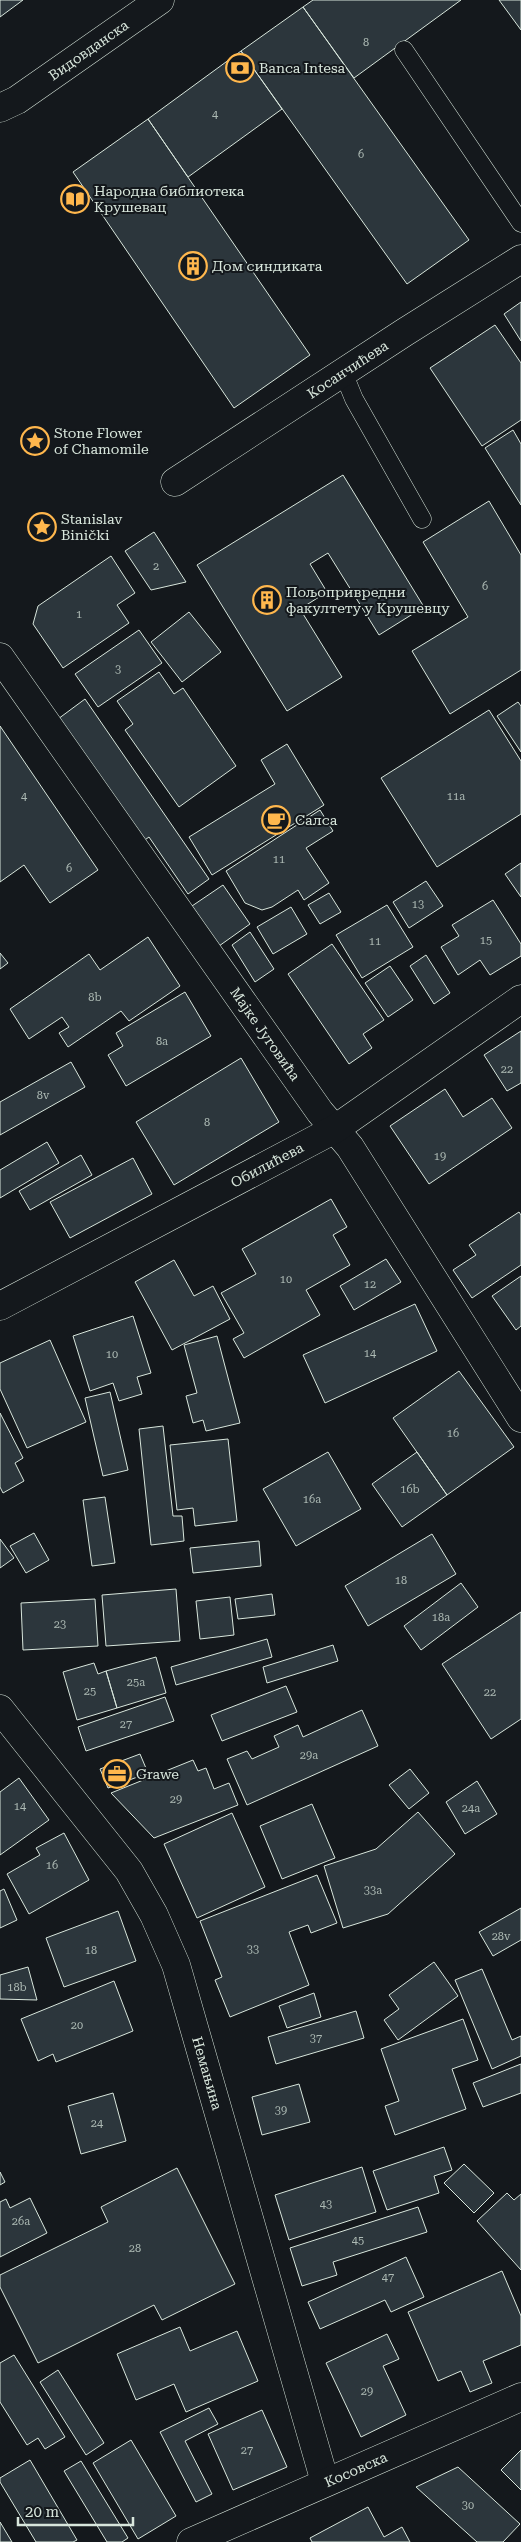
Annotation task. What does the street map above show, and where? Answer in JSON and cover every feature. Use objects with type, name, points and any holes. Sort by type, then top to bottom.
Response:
[{"type":"street","name":"Видовданска","points":[[6,109],[160,0]]},
{"type":"street","name":"Косанчићева","points":[[175,482],[521,259]]},
{"type":"street","name":"Мајке Југовића","points":[[0,657],[320,1112],[350,1147],[521,1418]]},
{"type":"street","name":"Обилићева","points":[[0,1306],[335,1129],[521,999]]},
{"type":"street","name":"Немањина","points":[[0,1710],[129,1871],[154,1915],[176,1964],[326,2482]]},
{"type":"street","name":"Косовска","points":[[191,2542],[521,2397]]},
{"type":"lane","points":[[404,50],[521,223]]},
{"type":"lane","points":[[344,372],[354,398],[422,519]]},
{"type":"building","points":[[0,0],[23,0],[0,17]]},
{"type":"building","points":[[313,0],[461,0],[354,78],[303,7]]},
{"type":"building","points":[[499,0],[521,0],[521,30]]},
{"type":"building","points":[[303,7],[469,240],[407,284],[241,51]]},
{"type":"building","points":[[241,51],[282,109],[188,177],[148,119]]},
{"type":"building","name":"Дом синдиката","points":[[148,119],[310,355],[234,408],[73,172]]},
{"type":"building","points":[[521,302],[521,341],[504,314]]},
{"type":"building","points":[[495,325],[521,363],[521,420],[482,446],[430,368]]},
{"type":"building","points":[[513,430],[521,444],[521,505],[485,448]]},
{"type":"building","name":"Пољопривредни факултету у Крушевцу","points":[[343,475],[424,607],[379,635],[328,553],[310,564],[327,592],[300,609],[342,677],[287,711],[197,565]]},
{"type":"building","points":[[489,501],[521,555],[521,670],[450,714],[412,651],[468,617],[423,542]]},
{"type":"building","points":[[154,532],[186,582],[151,590],[125,551]]},
{"type":"building","points":[[111,556],[135,593],[117,605],[129,623],[63,668],[33,624],[38,606]]},
{"type":"building","points":[[189,612],[221,652],[182,682],[151,642]]},
{"type":"building","points":[[139,630],[162,663],[98,707],[75,674]]},
{"type":"building","points":[[159,672],[174,694],[183,688],[236,766],[179,807],[125,730],[133,724],[117,701]]},
{"type":"building","points":[[85,699],[209,879],[188,894],[149,837],[142,842],[58,719]]},
{"type":"building","points":[[518,702],[521,706],[521,752],[497,716]]},
{"type":"building","points":[[489,710],[521,761],[521,814],[437,867],[381,778]]},
{"type":"building","points":[[0,726],[98,870],[50,903],[24,865],[0,882]]},
{"type":"building","points":[[287,744],[324,805],[212,875],[189,837],[275,784],[261,760]]},
{"type":"building","points":[[320,810],[333,831],[306,848],[329,883],[304,900],[298,890],[272,907],[262,910],[245,903],[226,871]]},
{"type":"building","points":[[521,863],[521,897],[505,874]]},
{"type":"building","points":[[426,881],[443,906],[409,928],[393,902]]},
{"type":"building","points":[[223,885],[250,924],[219,946],[192,906]]},
{"type":"building","points":[[329,893],[341,912],[320,924],[308,905]]},
{"type":"building","points":[[493,900],[521,944],[521,956],[490,975],[480,960],[458,975],[441,947],[459,936],[452,925]]},
{"type":"building","points":[[387,905],[413,947],[362,978],[336,935]]},
{"type":"building","points":[[291,907],[307,934],[273,954],[257,927]]},
{"type":"building","points":[[250,932],[274,969],[255,982],[232,945]]},
{"type":"building","points":[[148,937],[180,986],[129,1021],[121,1011],[68,1047],[59,1033],[69,1027],[62,1017],[29,1039],[10,1009],[89,954],[100,970]]},
{"type":"building","points":[[332,944],[384,1020],[363,1034],[372,1048],[349,1064],[288,974]]},
{"type":"building","points":[[0,953],[8,963],[0,969]]},
{"type":"building","points":[[426,955],[450,993],[434,1004],[410,966]]},
{"type":"building","points":[[390,966],[413,1000],[388,1017],[365,983]]},
{"type":"building","points":[[185,992],[211,1036],[126,1086],[108,1055],[123,1046],[116,1033]]},
{"type":"building","points":[[521,1031],[521,1083],[507,1091],[484,1055]]},
{"type":"building","points":[[241,1058],[279,1122],[174,1185],[136,1122]]},
{"type":"building","points":[[71,1062],[85,1087],[0,1135],[0,1102]]},
{"type":"building","points":[[445,1089],[463,1117],[492,1098],[512,1128],[429,1184],[390,1126]]},
{"type":"building","points":[[47,1142],[59,1163],[0,1198],[0,1170]]},
{"type":"building","points":[[81,1155],[92,1175],[30,1210],[19,1191]]},
{"type":"building","points":[[133,1158],[152,1194],[70,1238],[50,1202]]},
{"type":"building","points":[[331,1199],[347,1227],[333,1235],[350,1265],[306,1290],[320,1315],[244,1358],[233,1339],[244,1333],[221,1293],[256,1274],[242,1249]]},
{"type":"building","points":[[519,1212],[521,1215],[521,1265],[472,1298],[453,1270],[476,1255],[469,1245]]},
{"type":"building","points":[[386,1259],[401,1282],[354,1310],[340,1286]]},
{"type":"building","points":[[174,1260],[194,1296],[213,1286],[230,1319],[172,1350],[135,1282]]},
{"type":"building","points":[[521,1276],[521,1326],[516,1330],[492,1296]]},
{"type":"building","points":[[415,1304],[437,1351],[325,1403],[303,1355]]},
{"type":"building","points":[[133,1316],[151,1373],[137,1377],[142,1394],[119,1401],[113,1383],[90,1391],[73,1336]]},
{"type":"building","points":[[217,1336],[240,1423],[206,1431],[203,1420],[193,1423],[186,1396],[197,1393],[184,1345]]},
{"type":"building","points":[[50,1340],[86,1422],[27,1448],[0,1389],[0,1363]]},
{"type":"building","points":[[459,1371],[514,1447],[447,1495],[393,1418]]},
{"type":"building","points":[[110,1392],[128,1470],[103,1476],[85,1398]]},
{"type":"building","points":[[0,1413],[23,1458],[15,1463],[24,1481],[3,1493],[0,1487]]},
{"type":"building","points":[[163,1426],[173,1516],[182,1516],[184,1541],[151,1545],[139,1429]]},
{"type":"building","points":[[228,1439],[237,1521],[195,1526],[193,1508],[177,1510],[170,1445]]},
{"type":"building","points":[[328,1452],[361,1509],[296,1546],[263,1489]]},
{"type":"building","points":[[417,1452],[447,1495],[402,1527],[372,1484]]},
{"type":"building","points":[[105,1497],[115,1563],[92,1566],[83,1500]]},
{"type":"building","points":[[34,1533],[49,1560],[26,1573],[10,1546]]},
{"type":"building","points":[[432,1534],[456,1574],[368,1626],[345,1586]]},
{"type":"building","points":[[0,1539],[14,1558],[0,1568]]},
{"type":"building","points":[[259,1541],[261,1566],[193,1573],[190,1548]]},
{"type":"building","points":[[461,1583],[478,1607],[421,1650],[404,1626]]},
{"type":"building","points":[[176,1589],[180,1641],[106,1646],[102,1595]]},
{"type":"building","points":[[272,1594],[275,1615],[238,1619],[235,1599]]},
{"type":"building","points":[[230,1597],[234,1635],[200,1639],[196,1601]]},
{"type":"building","points":[[95,1599],[98,1646],[23,1650],[21,1603]]},
{"type":"building","points":[[521,1612],[521,1719],[491,1739],[442,1664]]},
{"type":"building","points":[[267,1639],[272,1657],[176,1685],[171,1667]]},
{"type":"building","points":[[333,1645],[338,1661],[267,1683],[263,1667]]},
{"type":"building","points":[[156,1657],[166,1693],[117,1708],[106,1671]]},
{"type":"building","points":[[94,1663],[98,1674],[106,1671],[117,1708],[77,1720],[63,1672]]},
{"type":"building","points":[[286,1686],[297,1712],[222,1741],[211,1715]]},
{"type":"building","points":[[165,1697],[174,1721],[86,1751],[78,1727]]},
{"type":"building","points":[[362,1710],[378,1746],[247,1805],[227,1759],[247,1751],[252,1759],[279,1747],[274,1736],[298,1725],[303,1737]]},
{"type":"building","points":[[140,1754],[148,1773],[108,1788],[100,1769]]},
{"type":"building","points":[[193,1760],[198,1771],[206,1768],[214,1789],[229,1783],[238,1805],[154,1838],[111,1793]]},
{"type":"building","points":[[410,1769],[429,1793],[409,1809],[389,1785]]},
{"type":"building","points":[[19,1778],[49,1820],[0,1855],[0,1792]]},
{"type":"building","points":[[477,1781],[497,1814],[465,1834],[446,1802]]},
{"type":"building","points":[[312,1804],[335,1858],[282,1879],[260,1826]]},
{"type":"building","points":[[418,1812],[455,1854],[388,1914],[343,1928],[324,1866],[376,1849]]},
{"type":"building","points":[[232,1813],[265,1887],[197,1918],[164,1844]]},
{"type":"building","points":[[64,1833],[89,1880],[29,1914],[7,1874],[40,1855],[36,1848]]},
{"type":"building","points":[[317,1875],[337,1923],[311,1933],[308,1925],[289,1932],[309,1985],[230,2017],[215,1980],[222,1977],[200,1921]]},
{"type":"building","points":[[4,1889],[17,1920],[0,1928],[0,1891]]},
{"type":"building","points":[[521,1908],[521,1940],[493,1956],[479,1932]]},
{"type":"building","points":[[118,1911],[136,1961],[64,1987],[46,1938]]},
{"type":"building","points":[[434,1962],[458,1996],[398,2040],[384,2020],[399,2009],[389,1995]]},
{"type":"building","points":[[28,1967],[37,2000],[0,1999],[0,1975]]},
{"type":"building","points":[[482,1969],[512,2040],[521,2036],[521,2056],[492,2069],[455,1980]]},
{"type":"building","points":[[114,1981],[133,2031],[56,2062],[53,2054],[38,2061],[21,2019]]},
{"type":"building","points":[[314,1993],[321,2017],[287,2028],[279,2006]]},
{"type":"building","points":[[356,2011],[364,2038],[276,2064],[268,2037]]},
{"type":"building","points":[[463,2019],[478,2060],[452,2069],[466,2109],[395,2135],[385,2106],[399,2101],[381,2049]]},
{"type":"building","points":[[521,2064],[521,2093],[483,2107],[473,2083]]},
{"type":"building","points":[[299,2084],[310,2122],[262,2135],[252,2097]]},
{"type":"building","points":[[113,2093],[126,2141],[81,2154],[68,2106]]},
{"type":"building","points":[[444,2147],[452,2170],[434,2176],[439,2193],[387,2210],[373,2171]]},
{"type":"building","points":[[464,2164],[494,2193],[474,2213],[444,2183]]},
{"type":"building","points":[[362,2167],[376,2212],[289,2240],[275,2195]]},
{"type":"building","points":[[177,2168],[235,2284],[162,2320],[154,2305],[38,2363],[0,2287],[0,2275],[108,2222],[101,2207]]},
{"type":"building","points":[[0,2172],[5,2182],[0,2185]]},
{"type":"building","points":[[507,2193],[514,2200],[521,2194],[521,2270],[477,2221]]},
{"type":"building","points":[[30,2198],[47,2233],[0,2257],[0,2202],[6,2199],[10,2208]]},
{"type":"building","points":[[418,2207],[427,2232],[333,2262],[337,2275],[302,2286],[290,2248]]},
{"type":"building","points":[[406,2257],[424,2297],[391,2312],[385,2300],[320,2329],[308,2302]]},
{"type":"building","points":[[502,2271],[521,2316],[521,2345],[483,2361],[492,2383],[470,2392],[461,2371],[438,2381],[408,2312]]},
{"type":"building","points":[[180,2327],[190,2351],[237,2331],[258,2381],[186,2412],[174,2384],[136,2400],[117,2354]]},
{"type":"building","points":[[387,2334],[399,2359],[383,2366],[406,2415],[361,2437],[326,2363]]},
{"type":"building","points":[[14,2355],[65,2437],[45,2449],[38,2438],[27,2445],[0,2402],[0,2363]]},
{"type":"building","points":[[58,2370],[104,2443],[86,2455],[40,2382]]},
{"type":"building","points":[[209,2408],[218,2424],[185,2441],[212,2494],[196,2502],[160,2432]]},
{"type":"building","points":[[262,2410],[287,2467],[233,2490],[208,2434]]},
{"type":"building","points":[[131,2440],[176,2516],[138,2539],[93,2463]]},
{"type":"building","points":[[521,2450],[521,2490],[501,2470]]},
{"type":"building","points":[[30,2460],[77,2540],[73,2542],[36,2542],[0,2482],[0,2478]]},
{"type":"building","points":[[81,2461],[128,2538],[122,2542],[107,2542],[64,2471]]},
{"type":"building","points":[[458,2467],[520,2524],[503,2542],[477,2542],[416,2487]]},
{"type":"building","points":[[368,2507],[384,2537],[402,2527],[410,2542],[312,2542],[310,2538]]},
{"type":"building","points":[[0,2522],[12,2542],[0,2542]]},
{"type":"place","name":"Banca Intesa","points":[[240,68]]},
{"type":"place","name":"Народна библиотека Крушевац","points":[[75,199]]},
{"type":"place","name":"Дом синдиката","points":[[193,266]]},
{"type":"place","name":"Stone Flower of Chamomile","points":[[35,441]]},
{"type":"place","name":"Stanislav Binički","points":[[42,527]]},
{"type":"place","name":"Пољопривредни факултету у Крушевцу","points":[[267,600]]},
{"type":"place","name":"Салса","points":[[276,820]]},
{"type":"place","name":"Grawe","points":[[117,1774]]}]
